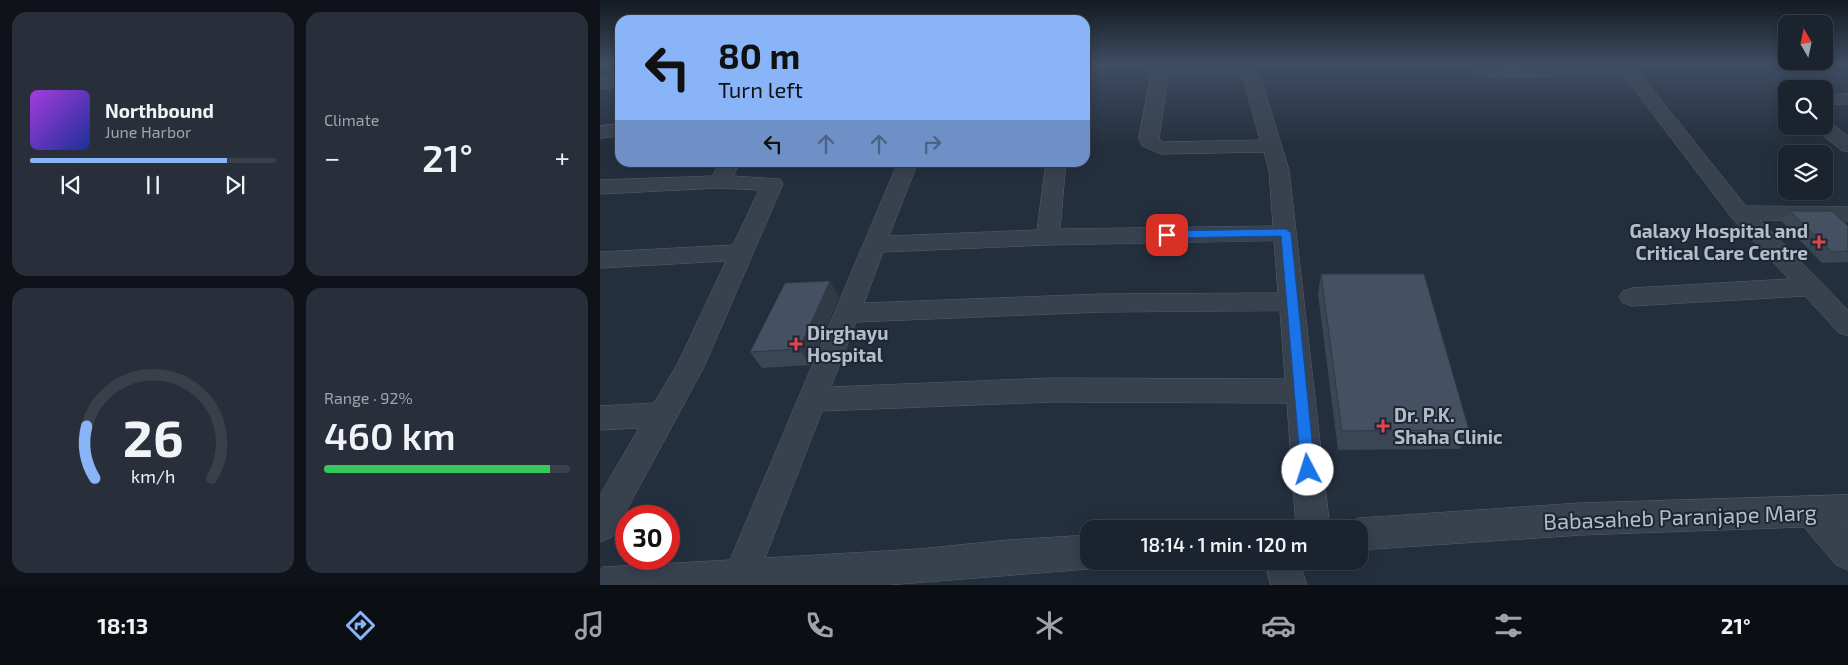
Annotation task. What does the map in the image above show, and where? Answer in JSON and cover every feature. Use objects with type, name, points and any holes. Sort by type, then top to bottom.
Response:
[{"type":"street","points":[[1156,91],[1149,138],[1149,142],[1153,146],[1161,148],[1272,146]]},
{"type":"street","points":[[1256,91],[1279,170],[1312,520]]},
{"type":"street","points":[[1648,91],[1740,213],[1848,326]]},
{"type":"street","points":[[1833,100],[1848,99]]},
{"type":"street","points":[[600,132],[615,130]]},
{"type":"street","points":[[1833,134],[1848,146]]},
{"type":"street","points":[[741,576],[906,167]]},
{"type":"street","points":[[1048,237],[1055,167]]},
{"type":"street","points":[[600,187],[725,172],[772,184],[690,367],[600,526]]},
{"type":"street","points":[[1740,213],[1848,214]]},
{"type":"street","points":[[874,246],[1048,237],[1286,233]]},
{"type":"street","points":[[600,260],[743,252]]},
{"type":"street","points":[[1632,297],[1809,287]]},
{"type":"street","points":[[846,313],[1102,303],[1292,302]]},
{"type":"street","points":[[811,400],[1051,390],[1301,391]]},
{"type":"street","points":[[600,418],[663,415]]},
{"type":"street","name":"Babasaheb Paranjape Marg","points":[[1368,533],[1581,519],[1848,510]]},
{"type":"street","points":[[1812,512],[1848,553]]},
{"type":"street","points":[[604,585],[741,576],[919,576],[1008,557],[1080,553]]},
{"type":"street","points":[[1285,570],[1290,585]]},
{"type":"building","points":[[1790,211],[1832,211],[1848,226],[1848,251],[1832,252]]},
{"type":"building","points":[[1321,274],[1424,274],[1469,430],[1342,431]]},
{"type":"building","points":[[830,281],[799,349],[750,352],[785,283]]},
{"type":"place","name":"Galaxy Hospital and Critical Care Centre","points":[[1819,242]]},
{"type":"place","name":"Dirghayu Hospital","points":[[796,344]]},
{"type":"place","name":"Dr. P.K. Shaha Clinic","points":[[1383,426]]},
{"type":"route","points":[[1167,235],[1286,233],[1308,470]]}]
